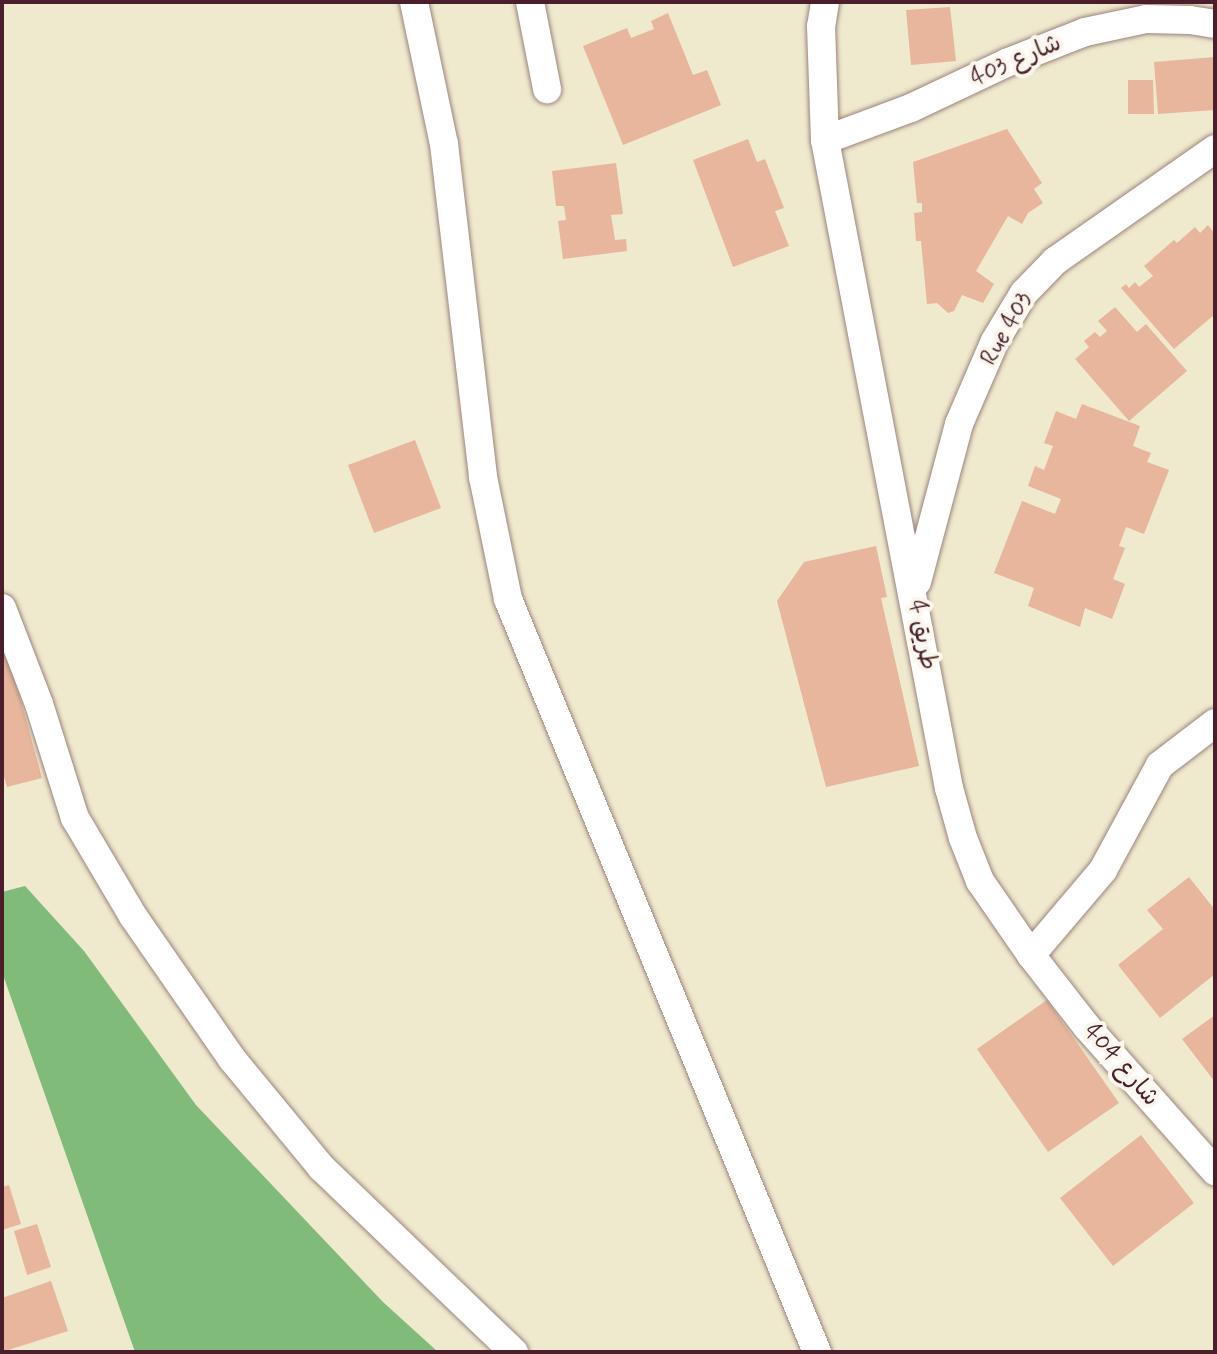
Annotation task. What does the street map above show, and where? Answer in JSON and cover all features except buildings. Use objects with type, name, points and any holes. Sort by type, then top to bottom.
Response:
[{"type":"street","points":[[414,2],[444,144],[483,477],[508,599],[817,1352]]},
{"type":"street","points":[[530,2],[547,89]]},
{"type":"street","name":"طريق 4","points":[[825,2],[821,26],[825,140],[914,591],[949,788],[963,838],[980,881],[1031,955]]},
{"type":"street","name":"شارع 403","points":[[825,140],[911,108],[1006,63],[1085,32],[1146,19],[1215,24]]},
{"type":"street","name":"Rue 403","points":[[914,591],[959,424],[995,341],[1024,293],[1055,261],[1215,149]]},
{"type":"street","points":[[2,608],[39,704],[75,818],[133,916],[232,1059],[322,1168],[514,1352]]},
{"type":"street","points":[[1031,955],[1103,870],[1160,765],[1215,723]]},
{"type":"street","name":"شارع 404","points":[[1031,955],[1087,1027],[1215,1171]]},
{"type":"green space","points":[[25,886],[84,951],[196,1105],[383,1302],[438,1352],[135,1352],[2,972],[2,892]]}]
